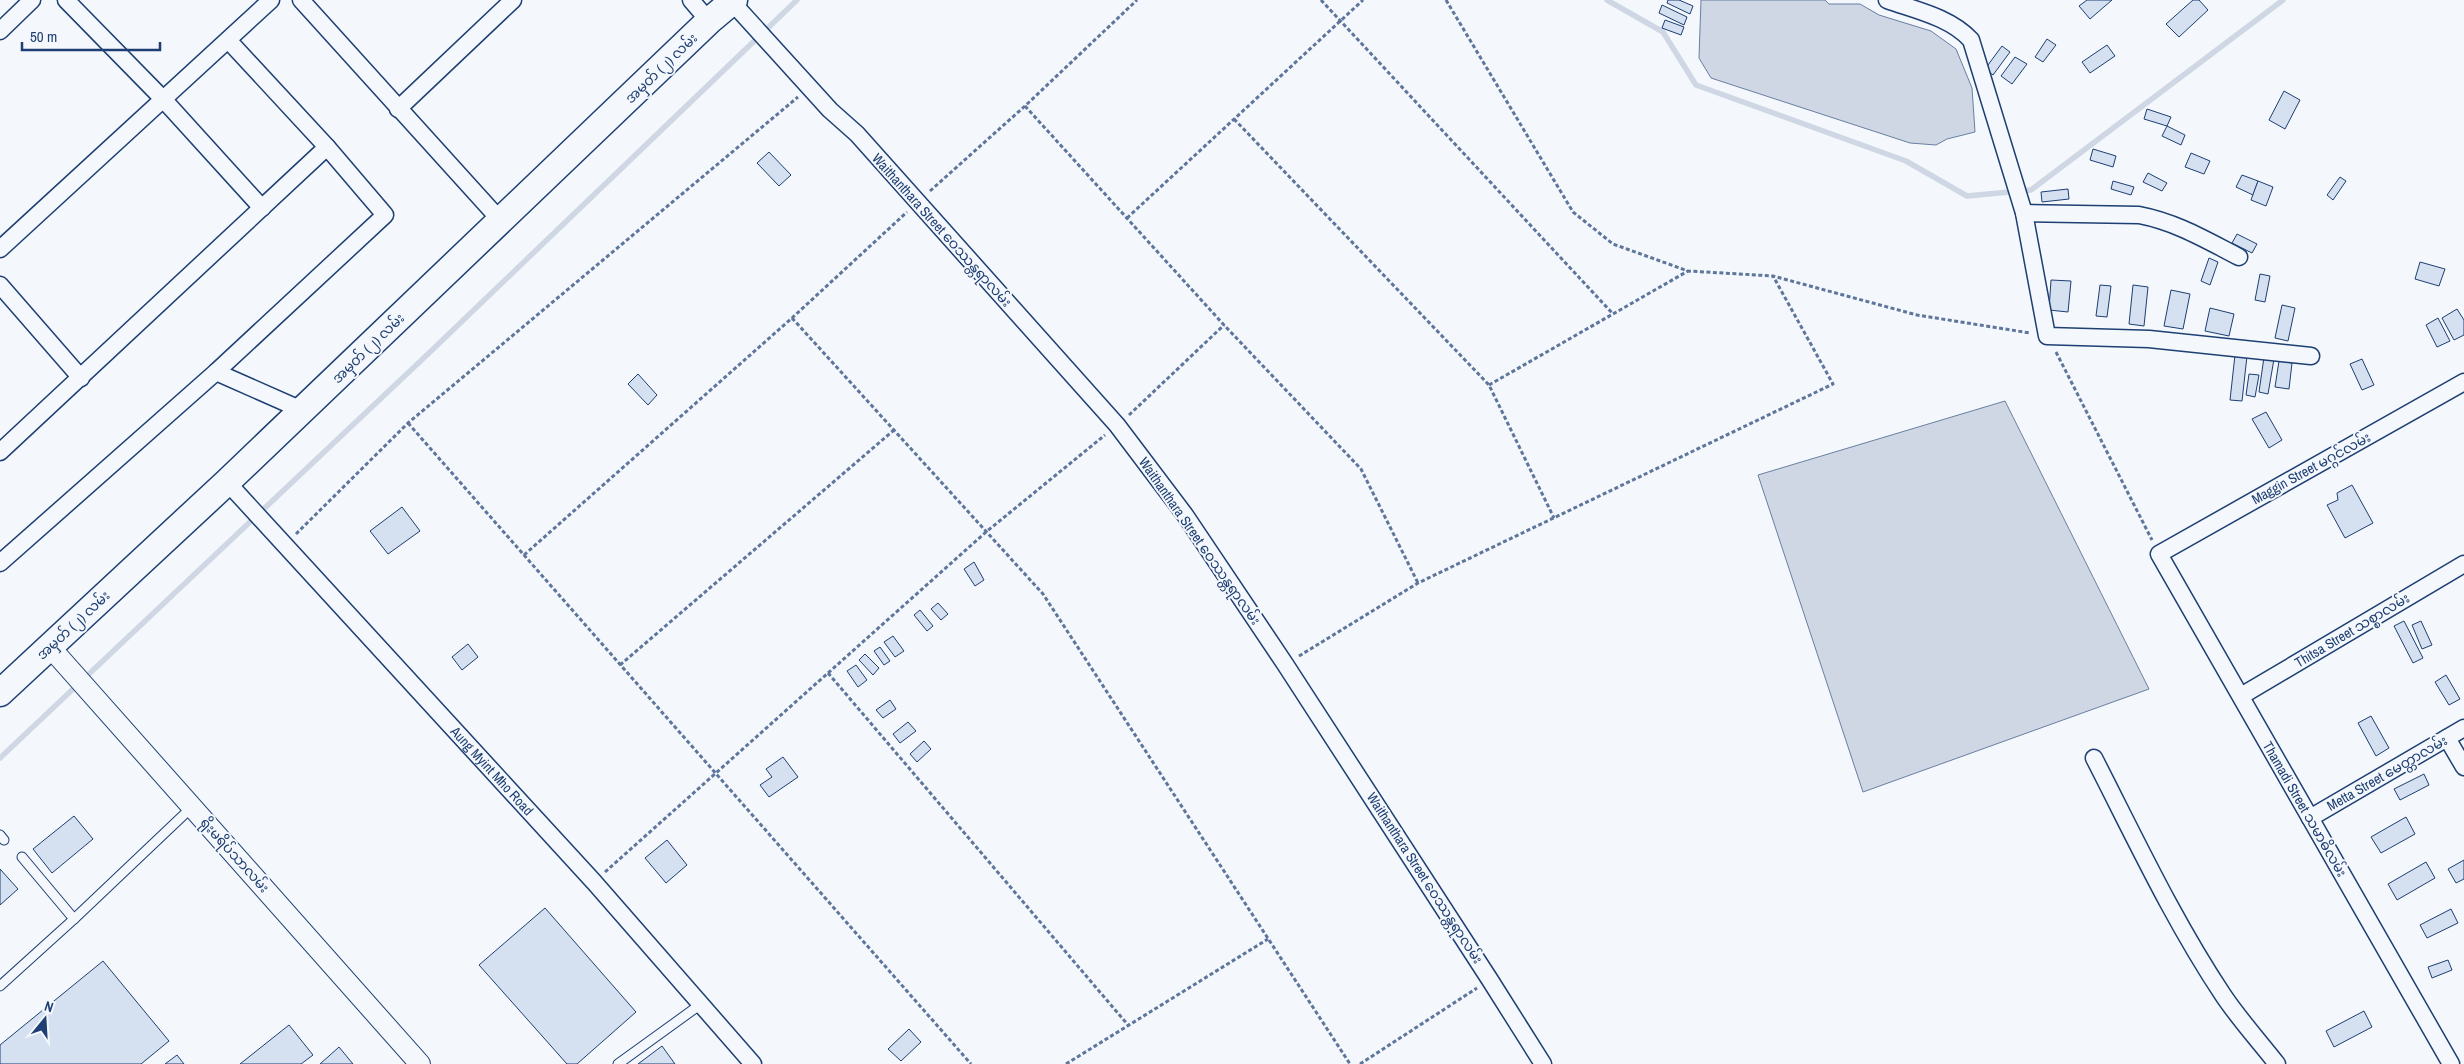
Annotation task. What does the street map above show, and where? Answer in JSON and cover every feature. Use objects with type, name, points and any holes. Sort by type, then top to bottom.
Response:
[{"type":"main road","name":"အမှတ် (၂) လမ်း","points":[[0,694],[227,482],[709,21],[733,1]]},
{"type":"street","points":[[0,31],[32,0]]},
{"type":"street","points":[[66,0],[163,100],[262,208]]},
{"type":"street","points":[[0,249],[271,0]]},
{"type":"street","points":[[301,0],[501,221]]},
{"type":"street","points":[[398,109],[513,0]]},
{"type":"street","points":[[691,0],[709,21]]},
{"type":"street","points":[[1887,0],[1946,21],[1962,30],[1971,40],[2024,214],[2047,336],[2148,339],[2311,356]]},
{"type":"street","name":"Waithanthara Street ဝေဿန္တရာလမ်း","points":[[733,1],[830,110],[857,134],[1117,425],[1186,515],[1490,980],[1542,1064]]},
{"type":"street","points":[[0,563],[216,372],[385,215],[327,147],[228,40]]},
{"type":"street","points":[[0,452],[327,147]]},
{"type":"street","points":[[2024,214],[2147,217],[2175,224],[2239,257]]},
{"type":"street","points":[[0,285],[81,378]]},
{"type":"street","points":[[216,372],[302,410]]},
{"type":"street","name":"Maggin Street မဂ္ဂင်လမ်း","points":[[2159,554],[2464,382]]},
{"type":"street","name":"Aung Myint Mho Road","points":[[227,482],[594,882],[753,1064]]},
{"type":"street","name":"Thamadi Street သမာဓိလမ်း","points":[[2159,554],[2452,1064]]},
{"type":"street","name":"Thitsa Street သစ္စာလမ်း","points":[[2240,696],[2464,564]]},
{"type":"street","name":"ရိုးမရိပ်သာလမ်း","points":[[50,646],[420,1064]]},
{"type":"street","name":"Metta Street မေတ္တာလမ်း","points":[[2310,818],[2464,728]]},
{"type":"street","points":[[2447,738],[2464,767]]},
{"type":"street","points":[[2094,758],[2197,953],[2224,996],[2277,1064]]},
{"type":"lane","points":[[0,986],[192,807]]},
{"type":"lane","points":[[22,857],[74,919]]},
{"type":"lane","points":[[618,1064],[701,1004]]},
{"type":"path","points":[[524,555],[792,318],[1025,106],[1137,0]]},
{"type":"path","points":[[1321,0],[1613,314]]},
{"type":"path","points":[[1127,218],[1363,0]]},
{"type":"path","points":[[1446,0],[1573,212],[1613,244],[1688,271],[1773,276],[1917,315],[2047,336],[2159,554]]},
{"type":"path","points":[[285,545],[408,423],[810,88]]},
{"type":"path","points":[[1025,106],[1224,325],[1361,469],[1418,583]]},
{"type":"path","points":[[1234,119],[1489,386],[1554,518]]},
{"type":"path","points":[[1489,386],[1688,271]]},
{"type":"path","points":[[1285,664],[1418,583],[1834,384],[1773,276]]},
{"type":"path","points":[[792,318],[1043,594],[1350,1064]]},
{"type":"path","points":[[594,882],[986,532],[1117,425],[1224,325]]},
{"type":"path","points":[[408,423],[971,1064]]},
{"type":"path","points":[[620,665],[894,430]]},
{"type":"path","points":[[828,673],[1128,1025]]},
{"type":"path","points":[[1066,1064],[1268,938]]},
{"type":"path","points":[[1360,1064],[1490,980]]},
{"type":"shaded area","points":[[1701,0],[1825,0],[1829,4],[1860,4],[1879,15],[1931,31],[1956,49],[1972,88],[1975,132],[1947,139],[1936,145],[1910,143],[1711,78],[1699,58]]},
{"type":"shaded area","points":[[2005,401],[2149,689],[1863,792],[1758,475]]},
{"type":"building","points":[[1668,0],[1679,0],[1693,6],[1690,14],[1667,3]]},
{"type":"building","points":[[2087,0],[2112,0],[2090,19],[2079,6]]},
{"type":"building","points":[[2193,0],[2199,0],[2208,10],[2179,37],[2166,24]]},
{"type":"building","points":[[1662,5],[1687,17],[1684,25],[1659,13]]},
{"type":"building","points":[[1665,20],[1684,27],[1681,35],[1662,28]]},
{"type":"building","points":[[2047,39],[2056,45],[2043,62],[2035,57]]},
{"type":"building","points":[[2107,45],[2115,56],[2090,73],[2082,62]]},
{"type":"building","points":[[2002,46],[2010,52],[1993,75],[1985,69]]},
{"type":"building","points":[[2015,57],[2027,64],[2012,84],[2001,76]]},
{"type":"building","points":[[2284,91],[2300,100],[2285,129],[2269,120]]},
{"type":"building","points":[[2147,109],[2171,117],[2167,126],[2144,119]]},
{"type":"building","points":[[2167,126],[2185,135],[2181,145],[2162,136]]},
{"type":"building","points":[[2093,149],[2116,156],[2113,167],[2090,160]]},
{"type":"building","points":[[769,152],[791,175],[779,186],[757,163]]},
{"type":"building","points":[[2191,153],[2210,161],[2204,174],[2185,167]]},
{"type":"building","points":[[2148,173],[2167,183],[2162,191],[2143,182]]},
{"type":"building","points":[[2242,175],[2258,181],[2253,195],[2236,187]]},
{"type":"building","points":[[2340,177],[2346,181],[2333,200],[2327,195]]},
{"type":"building","points":[[2113,181],[2134,187],[2131,195],[2111,189]]},
{"type":"building","points":[[2258,181],[2273,187],[2266,206],[2251,200]]},
{"type":"building","points":[[2068,189],[2069,199],[2042,202],[2041,192]]},
{"type":"building","points":[[2237,234],[2257,244],[2252,253],[2232,243]]},
{"type":"building","points":[[2209,258],[2218,262],[2210,285],[2201,281]]},
{"type":"building","points":[[2420,262],[2445,269],[2439,286],[2415,279]]},
{"type":"building","points":[[2260,274],[2270,276],[2265,302],[2255,300]]},
{"type":"building","points":[[2051,280],[2071,281],[2068,312],[2049,310]]},
{"type":"building","points":[[2100,285],[2111,286],[2107,317],[2096,316]]},
{"type":"building","points":[[2133,285],[2148,287],[2144,326],[2129,324]]},
{"type":"building","points":[[2171,290],[2190,294],[2183,329],[2164,326]]},
{"type":"building","points":[[2282,305],[2295,308],[2288,341],[2275,338]]},
{"type":"building","points":[[2210,308],[2234,314],[2229,336],[2205,331]]},
{"type":"building","points":[[2457,309],[2464,320],[2464,335],[2454,340],[2442,318]]},
{"type":"building","points":[[2438,318],[2450,341],[2437,347],[2426,325]]},
{"type":"building","points":[[2235,355],[2247,356],[2242,401],[2230,400]]},
{"type":"building","points":[[2264,357],[2274,359],[2268,394],[2259,392]]},
{"type":"building","points":[[2362,359],[2374,385],[2362,390],[2350,364]]},
{"type":"building","points":[[2279,361],[2292,363],[2289,389],[2275,387]]},
{"type":"building","points":[[638,374],[657,395],[648,405],[628,384]]},
{"type":"building","points":[[2249,374],[2259,375],[2255,397],[2246,395]]},
{"type":"building","points":[[2266,412],[2282,440],[2269,448],[2252,419]]},
{"type":"building","points":[[2352,485],[2373,523],[2345,538],[2327,505],[2338,500],[2337,493]]},
{"type":"building","points":[[402,507],[420,531],[388,554],[370,531]]},
{"type":"building","points":[[974,562],[984,580],[975,586],[964,569]]},
{"type":"building","points":[[938,603],[948,614],[941,620],[931,609]]},
{"type":"building","points":[[920,610],[933,626],[927,631],[914,615]]},
{"type":"building","points":[[2404,621],[2423,658],[2413,663],[2394,626]]},
{"type":"building","points":[[2421,621],[2432,645],[2422,649],[2412,625]]},
{"type":"building","points":[[893,636],[904,651],[895,657],[884,642]]},
{"type":"building","points":[[468,644],[478,657],[462,670],[452,657]]},
{"type":"building","points":[[880,647],[890,661],[884,665],[874,651]]},
{"type":"building","points":[[865,654],[879,668],[873,675],[859,660]]},
{"type":"building","points":[[856,665],[867,680],[858,687],[847,671]]},
{"type":"building","points":[[2446,675],[2460,699],[2449,705],[2435,682]]},
{"type":"building","points":[[890,700],[896,709],[883,718],[876,710]]},
{"type":"building","points":[[2371,716],[2389,748],[2376,756],[2358,723]]},
{"type":"building","points":[[908,722],[916,731],[900,743],[893,734]]},
{"type":"building","points":[[924,741],[931,749],[917,762],[910,754]]},
{"type":"building","points":[[783,757],[798,777],[769,797],[760,785],[772,777],[766,769]]},
{"type":"building","points":[[2424,774],[2429,785],[2400,800],[2394,789]]},
{"type":"building","points":[[74,816],[93,839],[52,873],[33,849]]},
{"type":"building","points":[[2406,817],[2415,834],[2381,853],[2371,837]]},
{"type":"building","points":[[667,840],[687,865],[666,883],[645,858]]},
{"type":"building","points":[[2464,860],[2464,879],[2456,883],[2448,869]]},
{"type":"building","points":[[2426,862],[2435,878],[2397,900],[2388,884]]},
{"type":"building","points":[[0,869],[18,889],[0,905]]},
{"type":"building","points":[[545,908],[636,1012],[577,1064],[567,1064],[479,965]]},
{"type":"building","points":[[2451,909],[2458,923],[2427,938],[2420,925]]},
{"type":"building","points":[[2448,960],[2452,970],[2432,978],[2428,967]]},
{"type":"building","points":[[103,961],[169,1041],[141,1064],[0,1064],[0,1045]]},
{"type":"building","points":[[2364,1011],[2372,1027],[2334,1047],[2326,1031]]},
{"type":"building","points":[[289,1025],[313,1055],[301,1064],[240,1064]]},
{"type":"building","points":[[909,1029],[921,1042],[901,1061],[888,1049]]},
{"type":"building","points":[[662,1046],[675,1064],[638,1064]]},
{"type":"building","points":[[339,1047],[353,1064],[320,1064]]},
{"type":"building","points":[[177,1055],[184,1064],[165,1064]]},
{"type":"waterway","points":[[0,758],[429,353],[797,0]]},
{"type":"waterway","points":[[1607,0],[1663,32],[1696,85],[1906,161],[1967,196],[2031,190],[2283,0]]}]
